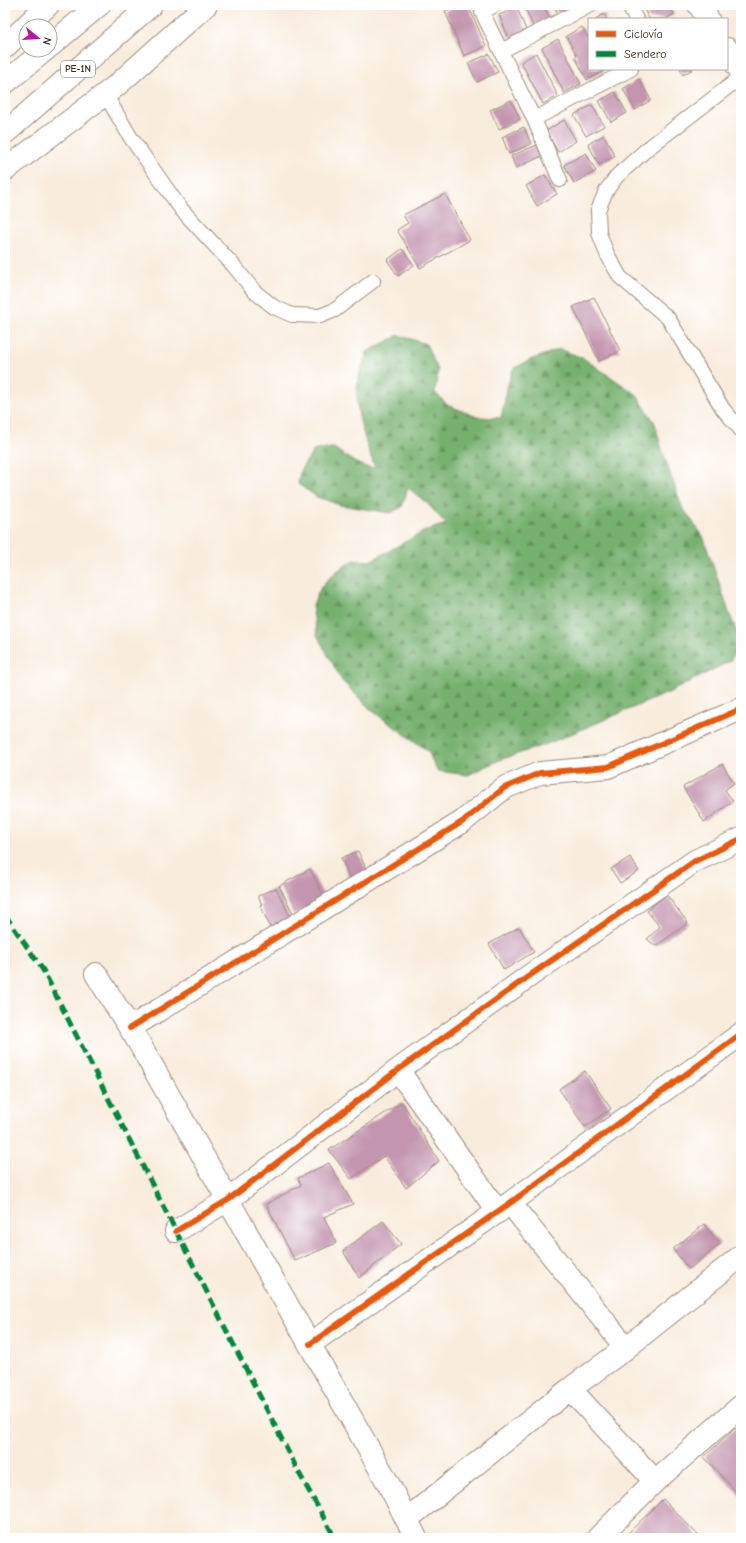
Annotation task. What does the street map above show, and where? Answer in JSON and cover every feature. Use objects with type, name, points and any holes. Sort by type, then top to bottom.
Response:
[{"type":"main road","points":[[34,18],[48,5]]},
{"type":"main road","points":[[58,39],[99,5]]},
{"type":"main road","name":"PE-1N","points":[[5,133],[151,5]]},
{"type":"main road","points":[[5,170],[105,94],[206,5]]},
{"type":"main road","points":[[699,5],[707,18]]},
{"type":"main road","points":[[5,47],[18,34]]},
{"type":"main road","points":[[728,51],[741,72]]},
{"type":"main road","points":[[5,83],[36,58]]},
{"type":"main road","points":[[130,1028],[462,822],[504,788],[540,773],[608,766],[741,709]]},
{"type":"main road","points":[[176,1231],[228,1200],[398,1070],[695,861],[741,839]]},
{"type":"main road","points":[[96,974],[130,1028],[310,1344],[388,1483],[411,1529],[570,1389],[626,1348],[741,1256]]},
{"type":"main road","points":[[310,1344],[504,1207],[741,1034]]},
{"type":"main road","points":[[398,1070],[504,1207],[626,1348]]},
{"type":"main road","points":[[570,1389],[655,1481]]},
{"type":"main road","points":[[598,1538],[655,1481],[741,1406]]},
{"type":"lane","points":[[495,5],[481,8],[534,119],[560,180]]},
{"type":"lane","points":[[501,51],[591,5]]},
{"type":"lane","points":[[628,5],[635,18]]},
{"type":"lane","points":[[534,119],[629,70]]},
{"type":"lane","points":[[741,76],[647,149],[617,176],[606,192],[598,210],[599,233],[607,254],[620,277],[668,318],[723,409],[741,430]]},
{"type":"lane","points":[[105,94],[131,138],[181,209],[233,265],[255,292],[274,307],[292,315],[320,316],[336,310],[373,281]]},
{"type":"green space","points":[[399,335],[426,344],[438,370],[435,392],[448,405],[477,417],[501,418],[508,384],[513,369],[530,360],[560,349],[583,358],[636,394],[655,423],[662,450],[682,507],[703,536],[730,615],[741,642],[730,661],[668,693],[547,744],[497,761],[468,775],[437,771],[428,751],[371,710],[342,681],[317,635],[312,607],[322,585],[337,571],[354,560],[370,561],[427,530],[446,524],[428,504],[408,488],[402,507],[391,513],[340,505],[317,497],[298,484],[301,469],[315,449],[334,448],[358,464],[369,468],[375,468],[364,437],[357,403],[360,371],[367,352]]},
{"type":"building","points":[[458,5],[468,5],[486,46],[464,56],[445,11]]},
{"type":"building","points":[[524,5],[544,5],[550,19],[533,26]]},
{"type":"building","points":[[554,5],[573,5],[575,8],[558,15]]},
{"type":"building","points":[[654,5],[669,5],[674,14],[668,18],[648,18],[645,11]]},
{"type":"building","points":[[517,8],[526,30],[509,38],[499,15]]},
{"type":"building","points":[[604,14],[606,18],[597,18]]},
{"type":"building","points":[[582,27],[588,37],[588,70],[604,71],[587,80],[575,57],[577,56],[566,36]]},
{"type":"building","points":[[558,39],[581,84],[564,93],[542,48]]},
{"type":"building","points":[[536,53],[558,96],[543,104],[521,62]]},
{"type":"building","points":[[489,54],[498,72],[477,82],[468,63]]},
{"type":"building","points":[[680,70],[691,70],[683,75]]},
{"type":"building","points":[[639,79],[651,100],[635,110],[623,89]]},
{"type":"building","points":[[615,92],[627,113],[611,122],[599,101]]},
{"type":"building","points":[[511,100],[520,119],[499,129],[490,110]]},
{"type":"building","points":[[592,105],[604,126],[586,136],[574,115]]},
{"type":"building","points":[[564,120],[576,141],[558,152],[546,131]]},
{"type":"building","points":[[524,127],[531,144],[509,154],[502,137]]},
{"type":"building","points":[[604,135],[615,156],[599,165],[588,144]]},
{"type":"building","points":[[537,145],[542,156],[516,168],[511,156]]},
{"type":"building","points":[[586,153],[596,171],[574,183],[564,165]]},
{"type":"building","points":[[545,175],[557,194],[537,206],[526,186]]},
{"type":"building","points":[[445,194],[470,240],[420,268],[397,230],[408,223],[403,215]]},
{"type":"building","points":[[402,249],[414,265],[398,276],[387,260]]},
{"type":"building","points":[[594,297],[620,351],[599,361],[573,307]]},
{"type":"building","points":[[722,764],[734,783],[725,790],[733,801],[704,822],[683,787]]},
{"type":"building","points":[[358,851],[368,873],[351,881],[341,858]]},
{"type":"building","points":[[630,857],[639,871],[620,883],[611,869]]},
{"type":"building","points":[[310,869],[325,898],[294,915],[279,886]]},
{"type":"building","points":[[276,888],[292,921],[272,931],[260,905],[262,905],[258,896]]},
{"type":"building","points":[[666,894],[688,923],[656,946],[647,939],[660,927],[647,911]]},
{"type":"building","points":[[519,927],[534,952],[504,970],[489,944]]},
{"type":"building","points":[[585,1071],[611,1109],[585,1127],[559,1089]]},
{"type":"building","points":[[402,1102],[439,1161],[406,1188],[384,1156],[351,1179],[329,1150]]},
{"type":"building","points":[[329,1163],[353,1204],[324,1217],[336,1243],[295,1261],[266,1204],[301,1185],[298,1178]]},
{"type":"building","points":[[383,1221],[401,1244],[359,1278],[343,1251]]},
{"type":"building","points":[[704,1224],[720,1244],[689,1269],[673,1249]]},
{"type":"building","points":[[735,1428],[741,1435],[741,1497],[704,1457]]},
{"type":"building","points":[[663,1499],[701,1538],[623,1538]]},
{"type":"marked path","points":[[5,915],[43,970],[299,1473],[335,1538]]},
{"type":"cycle path","points":[[130,1028],[462,822],[504,788],[540,773],[608,767],[741,709]]},
{"type":"cycle path","points":[[176,1231],[228,1200],[398,1070],[532,974],[695,861],[741,839]]},
{"type":"cycle path","points":[[310,1344],[510,1203],[741,1034]]}]
